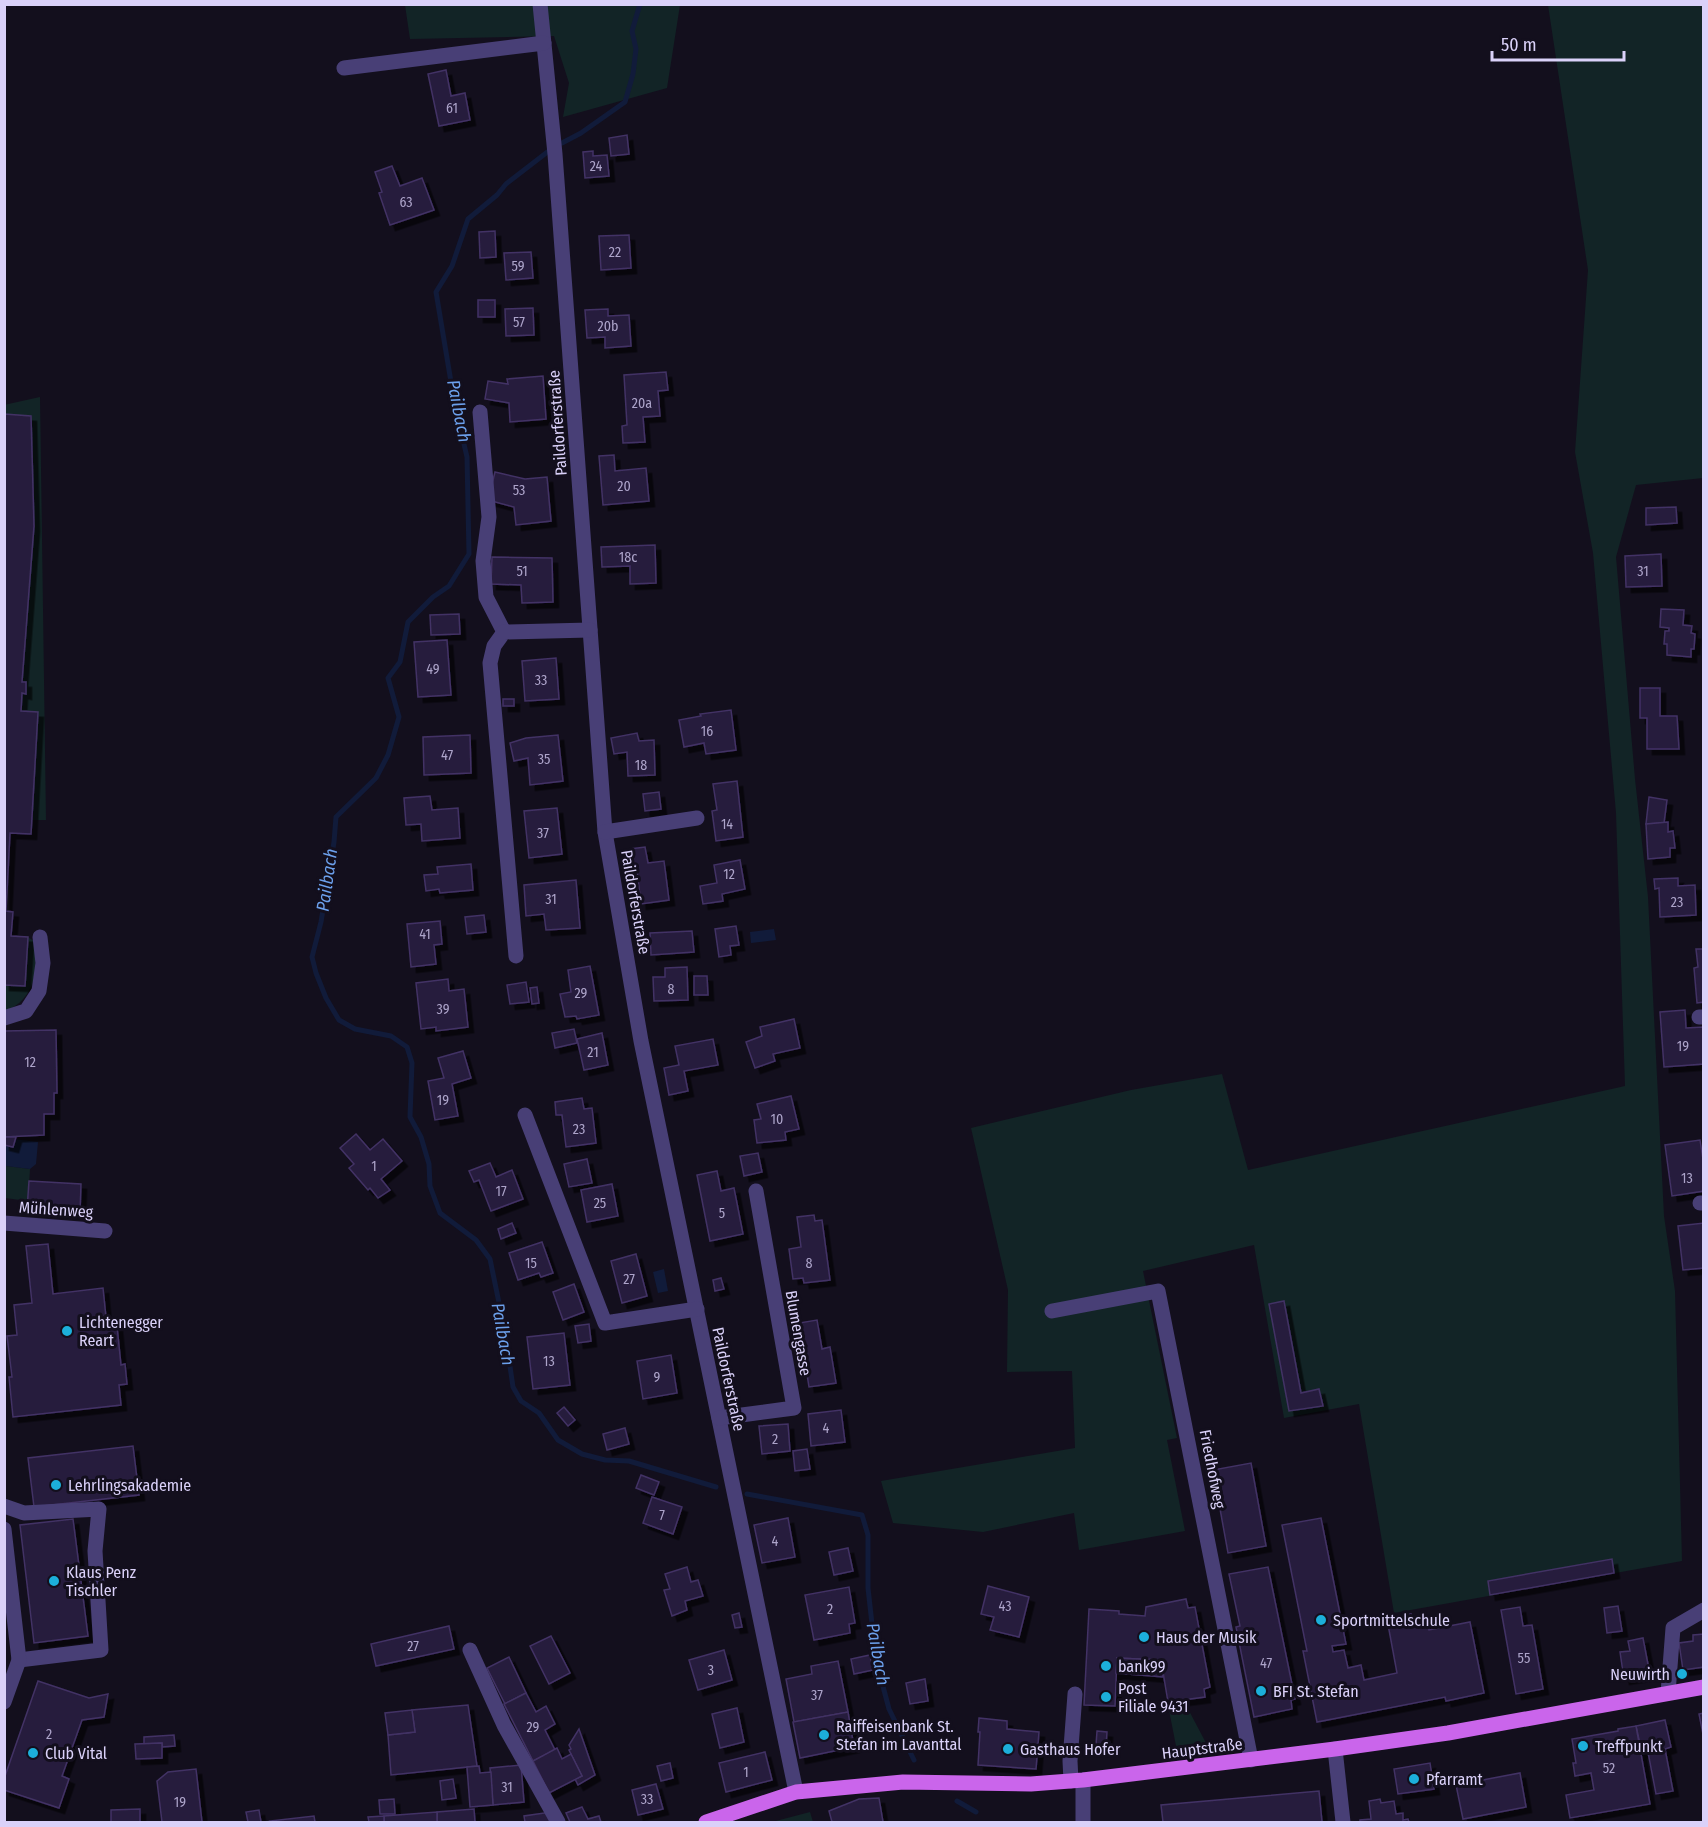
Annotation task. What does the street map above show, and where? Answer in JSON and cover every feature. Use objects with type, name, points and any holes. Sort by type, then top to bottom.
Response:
[{"type":"main road","name":"Hauptstraße","points":[[706,1822],[796,1792],[903,1782],[1030,1784],[1077,1781],[1448,1733],[1704,1687]]},
{"type":"street","name":"Paildorferstraße","points":[[540,4],[555,154],[605,832],[641,1041],[796,1792]]},
{"type":"street","points":[[344,68],[544,43]]},
{"type":"street","points":[[480,411],[489,517],[483,561],[486,597],[504,632]]},
{"type":"street","points":[[504,632],[590,630]]},
{"type":"street","points":[[504,632],[494,646],[490,663],[516,956]]},
{"type":"street","points":[[605,832],[697,818]]},
{"type":"street","points":[[4,1018],[26,1011],[39,991],[43,963],[40,937]]},
{"type":"street","points":[[525,1115],[605,1323],[697,1309]]},
{"type":"street","name":"Blumengasse","points":[[719,1418],[794,1408],[756,1191]]},
{"type":"street","name":"Mühlenweg","points":[[4,1223],[105,1231]]},
{"type":"street","name":"Friedhofweg","points":[[1052,1311],[1158,1291],[1251,1760]]},
{"type":"street","points":[[4,1506],[24,1513],[99,1509],[95,1551],[101,1650],[19,1660]]},
{"type":"street","points":[[4,1529],[19,1660],[4,1702]]},
{"type":"street","points":[[1668,1693],[1673,1628],[1704,1610]]},
{"type":"street","points":[[470,1650],[504,1725],[558,1822]]},
{"type":"street","points":[[1075,1694],[1070,1761],[1077,1781],[1083,1822]]},
{"type":"street","points":[[1335,1749],[1343,1822]]},
{"type":"shaded area","points":[[405,5],[680,5],[667,88],[563,117],[569,83],[554,36],[410,39]]},
{"type":"shaded area","points":[[1548,5],[1703,5],[1703,478],[1636,485],[1616,557],[1635,779],[1648,897],[1664,1216],[1675,1291],[1682,1561],[1394,1613],[1359,1404],[1284,1418],[1254,1245],[1143,1271],[1177,1438],[1167,1440],[1185,1531],[1079,1550],[1074,1513],[983,1532],[893,1523],[881,1481],[1075,1448],[1072,1371],[1007,1372],[1008,1290],[971,1128],[1131,1090],[1222,1074],[1248,1170],[1625,1086],[1616,813],[1593,553],[1575,452],[1588,270]]},
{"type":"shaded area","points":[[40,397],[46,820],[32,820],[38,712],[21,711],[22,693],[26,693],[26,682],[22,682],[34,526],[31,417],[5,414],[4,405]]},
{"type":"shaded area","points":[[28,937],[35,942],[36,963],[32,983],[23,1000],[5,1011],[4,985],[25,985]]},
{"type":"shaded area","points":[[4,1164],[30,1169],[28,1201],[5,1198]]},
{"type":"shaded area","points":[[1187,1707],[1206,1743],[1176,1746],[1169,1710]]},
{"type":"shaded area","points":[[810,1812],[813,1822],[772,1822]]},
{"type":"water","points":[[774,929],[776,940],[751,943],[750,932]]},
{"type":"water","points":[[5,1138],[38,1142],[36,1164],[30,1169],[6,1166]]},
{"type":"water","points":[[664,1269],[668,1291],[658,1293],[653,1272]]},
{"type":"building","points":[[446,70],[451,96],[465,93],[470,120],[439,126],[428,74]]},
{"type":"building","points":[[627,135],[629,154],[611,156],[609,138]]},
{"type":"building","points":[[593,151],[593,156],[607,155],[609,176],[585,178],[583,152]]},
{"type":"building","points":[[392,166],[400,186],[422,178],[434,210],[390,225],[379,193],[382,192],[375,172]]},
{"type":"building","points":[[495,231],[496,257],[480,258],[479,232]]},
{"type":"building","points":[[629,235],[631,268],[601,270],[599,236]]},
{"type":"building","points":[[531,252],[533,278],[506,280],[504,253]]},
{"type":"building","points":[[478,300],[495,300],[495,317],[478,317]]},
{"type":"building","points":[[533,308],[534,335],[506,336],[505,309]]},
{"type":"building","points":[[608,309],[608,316],[629,315],[631,346],[605,348],[605,337],[587,338],[585,310]]},
{"type":"building","points":[[666,372],[668,390],[658,391],[660,416],[643,417],[645,442],[623,443],[622,426],[627,425],[624,375]]},
{"type":"building","points":[[543,376],[546,419],[510,422],[509,403],[485,399],[488,381],[508,384],[507,379]]},
{"type":"building","points":[[4,414],[31,416],[34,526],[22,682],[26,682],[26,694],[22,693],[21,711],[38,712],[31,834],[10,833],[6,911],[13,912],[11,936],[28,937],[25,986],[4,985]]},
{"type":"building","points":[[614,455],[615,471],[646,468],[649,501],[603,505],[599,456]]},
{"type":"building","points":[[495,472],[525,479],[547,477],[551,521],[516,525],[514,507],[488,500]]},
{"type":"building","points":[[1676,507],[1677,523],[1646,525],[1646,508]]},
{"type":"building","points":[[655,545],[656,583],[630,584],[630,566],[602,567],[601,547]]},
{"type":"building","points":[[1661,554],[1662,586],[1626,587],[1625,556]]},
{"type":"building","points":[[492,557],[552,558],[553,602],[522,603],[521,585],[491,584]]},
{"type":"building","points":[[1661,609],[1684,610],[1683,625],[1692,626],[1691,633],[1695,634],[1691,657],[1667,655],[1667,644],[1664,644],[1665,631],[1669,631],[1669,628],[1660,627]]},
{"type":"building","points":[[459,614],[460,634],[431,635],[430,615]]},
{"type":"building","points":[[447,640],[451,695],[418,697],[414,642]]},
{"type":"building","points":[[556,658],[559,699],[525,701],[522,661]]},
{"type":"building","points":[[1640,688],[1660,688],[1660,716],[1677,716],[1679,749],[1647,749],[1647,718],[1640,718]]},
{"type":"building","points":[[503,699],[514,699],[514,706],[503,706]]},
{"type":"building","points":[[731,710],[736,750],[706,754],[704,743],[684,747],[679,720],[701,716],[700,714]]},
{"type":"building","points":[[637,733],[639,741],[654,740],[655,775],[628,776],[627,752],[614,754],[611,738]]},
{"type":"building","points":[[470,735],[471,773],[424,775],[423,737]]},
{"type":"building","points":[[558,735],[563,781],[530,785],[528,758],[514,761],[510,743],[526,738]]},
{"type":"building","points":[[737,781],[743,837],[716,841],[712,811],[717,810],[713,784]]},
{"type":"building","points":[[659,792],[661,809],[645,811],[643,794]]},
{"type":"building","points":[[430,796],[432,810],[458,808],[460,838],[422,841],[421,824],[406,825],[404,798]]},
{"type":"building","points":[[1649,797],[1667,800],[1664,823],[1646,824]]},
{"type":"building","points":[[557,808],[562,854],[529,858],[524,811]]},
{"type":"building","points":[[1668,822],[1668,832],[1673,831],[1675,848],[1670,848],[1670,857],[1648,859],[1646,824]]},
{"type":"building","points":[[645,847],[648,863],[664,861],[669,900],[641,904],[637,871],[633,872],[630,849]]},
{"type":"building","points":[[740,860],[745,889],[722,894],[723,901],[703,904],[700,886],[717,883],[714,865]]},
{"type":"building","points":[[471,864],[473,890],[440,893],[439,889],[426,891],[424,875],[438,874],[437,867]]},
{"type":"building","points":[[1678,878],[1678,886],[1695,885],[1696,915],[1660,917],[1659,888],[1655,889],[1654,879]]},
{"type":"building","points":[[576,880],[580,928],[546,930],[544,914],[526,916],[524,885]]},
{"type":"building","points":[[484,915],[486,932],[467,934],[465,917]]},
{"type":"building","points":[[440,921],[442,944],[434,945],[436,964],[411,967],[407,924]]},
{"type":"building","points":[[736,926],[739,945],[730,946],[731,955],[719,957],[715,929]]},
{"type":"building","points":[[692,931],[694,952],[651,955],[650,933]]},
{"type":"building","points":[[1696,949],[1704,949],[1704,1002],[1697,1003],[1694,968],[1698,967]]},
{"type":"building","points":[[590,966],[599,1015],[577,1019],[576,1016],[565,1017],[560,994],[571,992],[568,970]]},
{"type":"building","points":[[687,967],[688,1000],[654,1001],[653,977],[665,977],[665,968]]},
{"type":"building","points":[[694,976],[707,976],[708,995],[694,995]]},
{"type":"building","points":[[448,979],[449,991],[464,989],[468,1027],[436,1031],[436,1027],[421,1029],[416,983]]},
{"type":"building","points":[[526,982],[529,1002],[510,1004],[507,985]]},
{"type":"building","points":[[537,987],[539,1003],[532,1004],[530,988]]},
{"type":"building","points":[[1685,1010],[1686,1028],[1704,1027],[1704,1064],[1664,1067],[1660,1012]]},
{"type":"building","points":[[794,1019],[800,1048],[773,1054],[775,1061],[755,1068],[746,1042],[762,1036],[760,1027]]},
{"type":"building","points":[[574,1029],[577,1043],[555,1048],[552,1033]]},
{"type":"building","points":[[56,1030],[57,1093],[54,1093],[54,1114],[44,1114],[44,1135],[4,1137],[4,1031]]},
{"type":"building","points":[[602,1033],[608,1065],[584,1070],[577,1039]]},
{"type":"building","points":[[713,1039],[718,1065],[684,1071],[688,1091],[669,1095],[664,1068],[679,1065],[675,1046]]},
{"type":"building","points":[[463,1051],[471,1078],[452,1084],[458,1116],[435,1120],[428,1081],[444,1078],[438,1058]]},
{"type":"building","points":[[791,1096],[799,1129],[785,1132],[786,1140],[757,1143],[754,1120],[761,1119],[757,1104]]},
{"type":"building","points":[[582,1098],[584,1109],[592,1108],[596,1143],[566,1147],[562,1115],[556,1115],[555,1102]]},
{"type":"building","points":[[356,1134],[370,1150],[383,1139],[402,1161],[381,1179],[390,1190],[378,1198],[349,1168],[354,1164],[340,1148]]},
{"type":"building","points":[[4,1137],[16,1137],[13,1147],[4,1145]]},
{"type":"building","points":[[1700,1140],[1704,1166],[1704,1191],[1672,1196],[1665,1145]]},
{"type":"building","points":[[758,1153],[762,1172],[744,1176],[740,1156]]},
{"type":"building","points":[[587,1159],[592,1183],[569,1187],[564,1164]]},
{"type":"building","points":[[490,1163],[496,1177],[512,1170],[523,1199],[491,1211],[479,1180],[474,1182],[469,1171]]},
{"type":"building","points":[[717,1171],[721,1191],[734,1188],[743,1234],[710,1241],[697,1175]]},
{"type":"building","points":[[29,1181],[81,1184],[80,1213],[27,1210]]},
{"type":"building","points":[[612,1184],[618,1216],[587,1222],[581,1190]]},
{"type":"building","points":[[814,1215],[815,1221],[822,1220],[830,1280],[804,1283],[803,1278],[793,1279],[789,1249],[801,1247],[797,1217]]},
{"type":"building","points":[[512,1223],[516,1233],[501,1239],[498,1229]]},
{"type":"building","points":[[1704,1223],[1704,1268],[1683,1270],[1678,1226]]},
{"type":"building","points":[[542,1242],[553,1273],[541,1277],[539,1273],[518,1280],[509,1253]]},
{"type":"building","name":"Lichtenegger Reart","points":[[48,1244],[53,1294],[103,1288],[107,1327],[117,1326],[121,1365],[125,1364],[127,1384],[119,1385],[121,1405],[13,1417],[9,1377],[12,1377],[7,1336],[17,1335],[14,1305],[32,1303],[26,1246]]},
{"type":"building","points":[[636,1254],[647,1296],[622,1303],[611,1261]]},
{"type":"building","points":[[721,1278],[724,1289],[715,1291],[713,1280]]},
{"type":"building","points":[[574,1284],[584,1312],[563,1320],[553,1292]]},
{"type":"building","points":[[1284,1301],[1301,1393],[1319,1389],[1323,1406],[1289,1411],[1269,1304]]},
{"type":"building","points":[[817,1320],[822,1349],[830,1347],[836,1383],[809,1387],[799,1323]]},
{"type":"building","points":[[589,1324],[591,1341],[578,1343],[575,1326]]},
{"type":"building","points":[[564,1333],[570,1385],[533,1389],[527,1337]]},
{"type":"building","points":[[671,1355],[677,1393],[643,1399],[637,1361]]},
{"type":"building","points":[[564,1407],[575,1420],[568,1426],[557,1413]]},
{"type":"building","points":[[841,1410],[845,1442],[811,1446],[808,1414]]},
{"type":"building","points":[[788,1424],[790,1451],[762,1454],[759,1426]]},
{"type":"building","points":[[625,1428],[629,1444],[607,1450],[603,1434]]},
{"type":"building","points":[[133,1446],[139,1495],[34,1507],[28,1458]]},
{"type":"building","points":[[807,1449],[810,1469],[795,1471],[793,1451]]},
{"type":"building","points":[[1251,1463],[1266,1546],[1228,1553],[1213,1470]]},
{"type":"building","points":[[641,1475],[659,1482],[654,1495],[636,1488]]},
{"type":"building","points":[[652,1497],[682,1507],[673,1534],[643,1523]]},
{"type":"building","points":[[788,1518],[795,1557],[762,1563],[754,1525]]},
{"type":"building","name":"Sportmittelschule","points":[[1321,1518],[1346,1644],[1332,1646],[1333,1652],[1344,1650],[1348,1668],[1361,1665],[1364,1680],[1397,1673],[1387,1619],[1411,1614],[1412,1621],[1426,1618],[1429,1630],[1470,1622],[1484,1693],[1446,1701],[1445,1697],[1317,1722],[1303,1651],[1307,1651],[1282,1525]]},
{"type":"building","name":"Klaus Penz Tischler","points":[[73,1519],[88,1636],[34,1643],[20,1525]]},
{"type":"building","points":[[848,1548],[853,1571],[834,1575],[829,1552]]},
{"type":"building","points":[[1612,1559],[1614,1573],[1490,1595],[1488,1581]]},
{"type":"building","points":[[687,1567],[691,1582],[698,1580],[703,1596],[685,1601],[687,1610],[672,1616],[664,1590],[670,1589],[665,1574]]},
{"type":"building","points":[[1268,1567],[1295,1699],[1291,1700],[1292,1709],[1254,1717],[1236,1627],[1240,1626],[1229,1574]]},
{"type":"building","points":[[988,1586],[1029,1597],[1019,1637],[990,1630],[994,1617],[981,1614]]},
{"type":"building","points":[[849,1587],[855,1623],[849,1624],[850,1633],[814,1640],[805,1595]]},
{"type":"building","name":"Haus der Musik","points":[[1186,1599],[1188,1608],[1195,1607],[1210,1687],[1204,1689],[1205,1697],[1168,1702],[1161,1660],[1117,1658],[1115,1706],[1084,1705],[1089,1609],[1145,1616],[1146,1607]]},
{"type":"building","points":[[1618,1606],[1622,1631],[1607,1633],[1604,1608]]},
{"type":"building","points":[[1520,1607],[1523,1626],[1532,1625],[1543,1689],[1516,1694],[1501,1610]]},
{"type":"building","points":[[739,1613],[742,1627],[735,1628],[732,1615]]},
{"type":"building","points":[[449,1626],[454,1649],[376,1666],[371,1644]]},
{"type":"building","points":[[1704,1634],[1704,1667],[1683,1670],[1679,1643],[1693,1641],[1693,1635]]},
{"type":"building","points":[[551,1636],[570,1673],[549,1684],[530,1646]]},
{"type":"building","points":[[1643,1638],[1650,1675],[1624,1679],[1620,1652],[1630,1651],[1628,1641]]},
{"type":"building","points":[[724,1650],[732,1680],[698,1690],[689,1660]]},
{"type":"building","points":[[870,1655],[873,1670],[854,1674],[851,1659]]},
{"type":"building","points":[[509,1657],[526,1693],[505,1704],[487,1668]]},
{"type":"building","points":[[1117,1658],[1161,1660],[1163,1677],[1116,1673]]},
{"type":"building","points":[[838,1661],[848,1712],[794,1722],[786,1679],[812,1674],[811,1666]]},
{"type":"building","points":[[925,1679],[928,1701],[910,1704],[906,1683]]},
{"type":"building","points":[[38,1681],[89,1698],[108,1694],[104,1717],[82,1720],[62,1776],[69,1779],[59,1808],[4,1790],[4,1779]]},
{"type":"building","points":[[526,1693],[536,1712],[546,1706],[555,1724],[545,1730],[555,1750],[533,1761],[504,1704]]},
{"type":"building","points":[[468,1705],[477,1766],[391,1775],[388,1735],[415,1732],[412,1710]]},
{"type":"building","points":[[737,1708],[744,1742],[720,1748],[712,1714]]},
{"type":"building","points":[[412,1710],[415,1732],[388,1735],[385,1713]]},
{"type":"building","name":"Raiffeisenbank St. Stefan im Lavanttal","points":[[848,1712],[854,1747],[800,1758],[793,1722]]},
{"type":"building","points":[[1704,1713],[1704,1739],[1699,1714]]},
{"type":"building","name":"Gasthaus Hofer","points":[[979,1718],[1007,1721],[1007,1729],[1039,1732],[1036,1769],[978,1765]]},
{"type":"building","points":[[1665,1720],[1671,1747],[1665,1749],[1673,1791],[1656,1794],[1648,1752],[1642,1753],[1636,1726]]},
{"type":"building","points":[[1636,1726],[1650,1804],[1570,1818],[1566,1795],[1594,1790],[1591,1773],[1575,1776],[1573,1763],[1576,1763],[1572,1739]]},
{"type":"building","points":[[579,1729],[595,1775],[578,1785],[575,1779],[582,1776],[569,1750],[571,1749],[569,1745]]},
{"type":"building","points":[[1097,1731],[1107,1732],[1106,1746],[1096,1745]]},
{"type":"building","points":[[174,1735],[175,1746],[162,1747],[162,1743],[144,1744],[144,1737]]},
{"type":"building","points":[[162,1743],[162,1758],[136,1759],[135,1744]]},
{"type":"building","points":[[557,1748],[562,1759],[571,1754],[582,1776],[549,1793],[533,1761]]},
{"type":"building","points":[[765,1752],[772,1780],[726,1792],[719,1763]]},
{"type":"building","points":[[670,1763],[673,1778],[661,1781],[657,1766]]},
{"type":"building","name":"Pfarramt","points":[[1430,1763],[1434,1789],[1398,1794],[1394,1769]]},
{"type":"building","points":[[521,1765],[524,1802],[493,1805],[490,1768]]},
{"type":"building","points":[[479,1766],[480,1773],[491,1772],[493,1805],[470,1807],[467,1767]]},
{"type":"building","points":[[196,1769],[202,1822],[162,1822],[157,1781],[168,1772]]},
{"type":"building","points":[[1520,1773],[1526,1807],[1463,1819],[1456,1785]]},
{"type":"building","points":[[453,1779],[456,1798],[442,1800],[440,1781]]},
{"type":"building","points":[[656,1784],[663,1809],[638,1815],[632,1790]]},
{"type":"building","points":[[1319,1791],[1322,1822],[1163,1822],[1161,1805]]},
{"type":"building","points":[[879,1798],[883,1822],[832,1822],[829,1811],[859,1799]]},
{"type":"building","points":[[394,1799],[395,1814],[380,1814],[379,1800]]},
{"type":"building","points":[[1380,1799],[1381,1803],[1394,1801],[1396,1814],[1403,1813],[1403,1820],[1408,1819],[1409,1822],[1360,1822],[1360,1820],[1371,1819],[1369,1801]]},
{"type":"building","points":[[582,1807],[588,1819],[599,1816],[601,1822],[570,1822],[566,1813]]},
{"type":"building","points":[[140,1809],[140,1822],[111,1822],[111,1810]]},
{"type":"building","points":[[474,1809],[475,1822],[437,1822],[437,1812]]},
{"type":"building","points":[[259,1810],[261,1822],[248,1822],[246,1812]]},
{"type":"building","points":[[437,1812],[437,1822],[384,1822],[384,1816]]},
{"type":"building","points":[[551,1812],[552,1822],[525,1822],[524,1816]]},
{"type":"building","points":[[314,1816],[315,1822],[270,1821]]},
{"type":"building","points":[[384,1816],[384,1822],[369,1822],[368,1817]]},
{"type":"waterway","name":"Pailbach","points":[[562,143],[581,133],[625,102],[633,74],[636,49],[632,31],[640,4]]},
{"type":"waterway","name":"Pailbach","points":[[550,150],[506,184],[497,195],[468,219],[452,266],[436,292],[455,406],[467,457],[469,554],[449,586],[433,597],[408,622],[400,662],[388,678],[399,717],[388,755],[376,778],[336,817],[321,922],[312,957],[326,998],[339,1020],[355,1029],[391,1036],[407,1047],[412,1063],[410,1117],[421,1137],[429,1164],[430,1186],[440,1213],[476,1240],[490,1259],[505,1332],[513,1387],[521,1401],[539,1413],[558,1440],[582,1454],[605,1460],[629,1461],[716,1487]]},
{"type":"waterway","name":"Pailbach","points":[[747,1494],[862,1515],[868,1535],[868,1588],[876,1660],[889,1709],[914,1760]]},
{"type":"waterway","name":"Pailbach","points":[[957,1801],[976,1812]]},
{"type":"place","name":"Lichtenegger Reart","points":[[67,1331]]},
{"type":"place","name":"Lehrlingsakademie","points":[[56,1485]]},
{"type":"place","name":"Klaus Penz Tischler","points":[[54,1581]]},
{"type":"place","name":"Sportmittelschule","points":[[1321,1620]]},
{"type":"place","name":"Haus der Musik","points":[[1144,1637]]},
{"type":"place","name":"bank99","points":[[1106,1666]]},
{"type":"place","name":"Neuwirth","points":[[1682,1674]]},
{"type":"place","name":"BFI St. Stefan","points":[[1261,1691]]},
{"type":"place","name":"Post Filiale 9431","points":[[1106,1697]]},
{"type":"place","name":"Raiffeisenbank St. Stefan im Lavanttal","points":[[824,1735]]},
{"type":"place","name":"Treffpunkt","points":[[1583,1746]]},
{"type":"place","name":"Gasthaus Hofer","points":[[1008,1749]]},
{"type":"place","name":"Club Vital","points":[[33,1753]]},
{"type":"place","name":"Pfarramt","points":[[1414,1779]]}]
